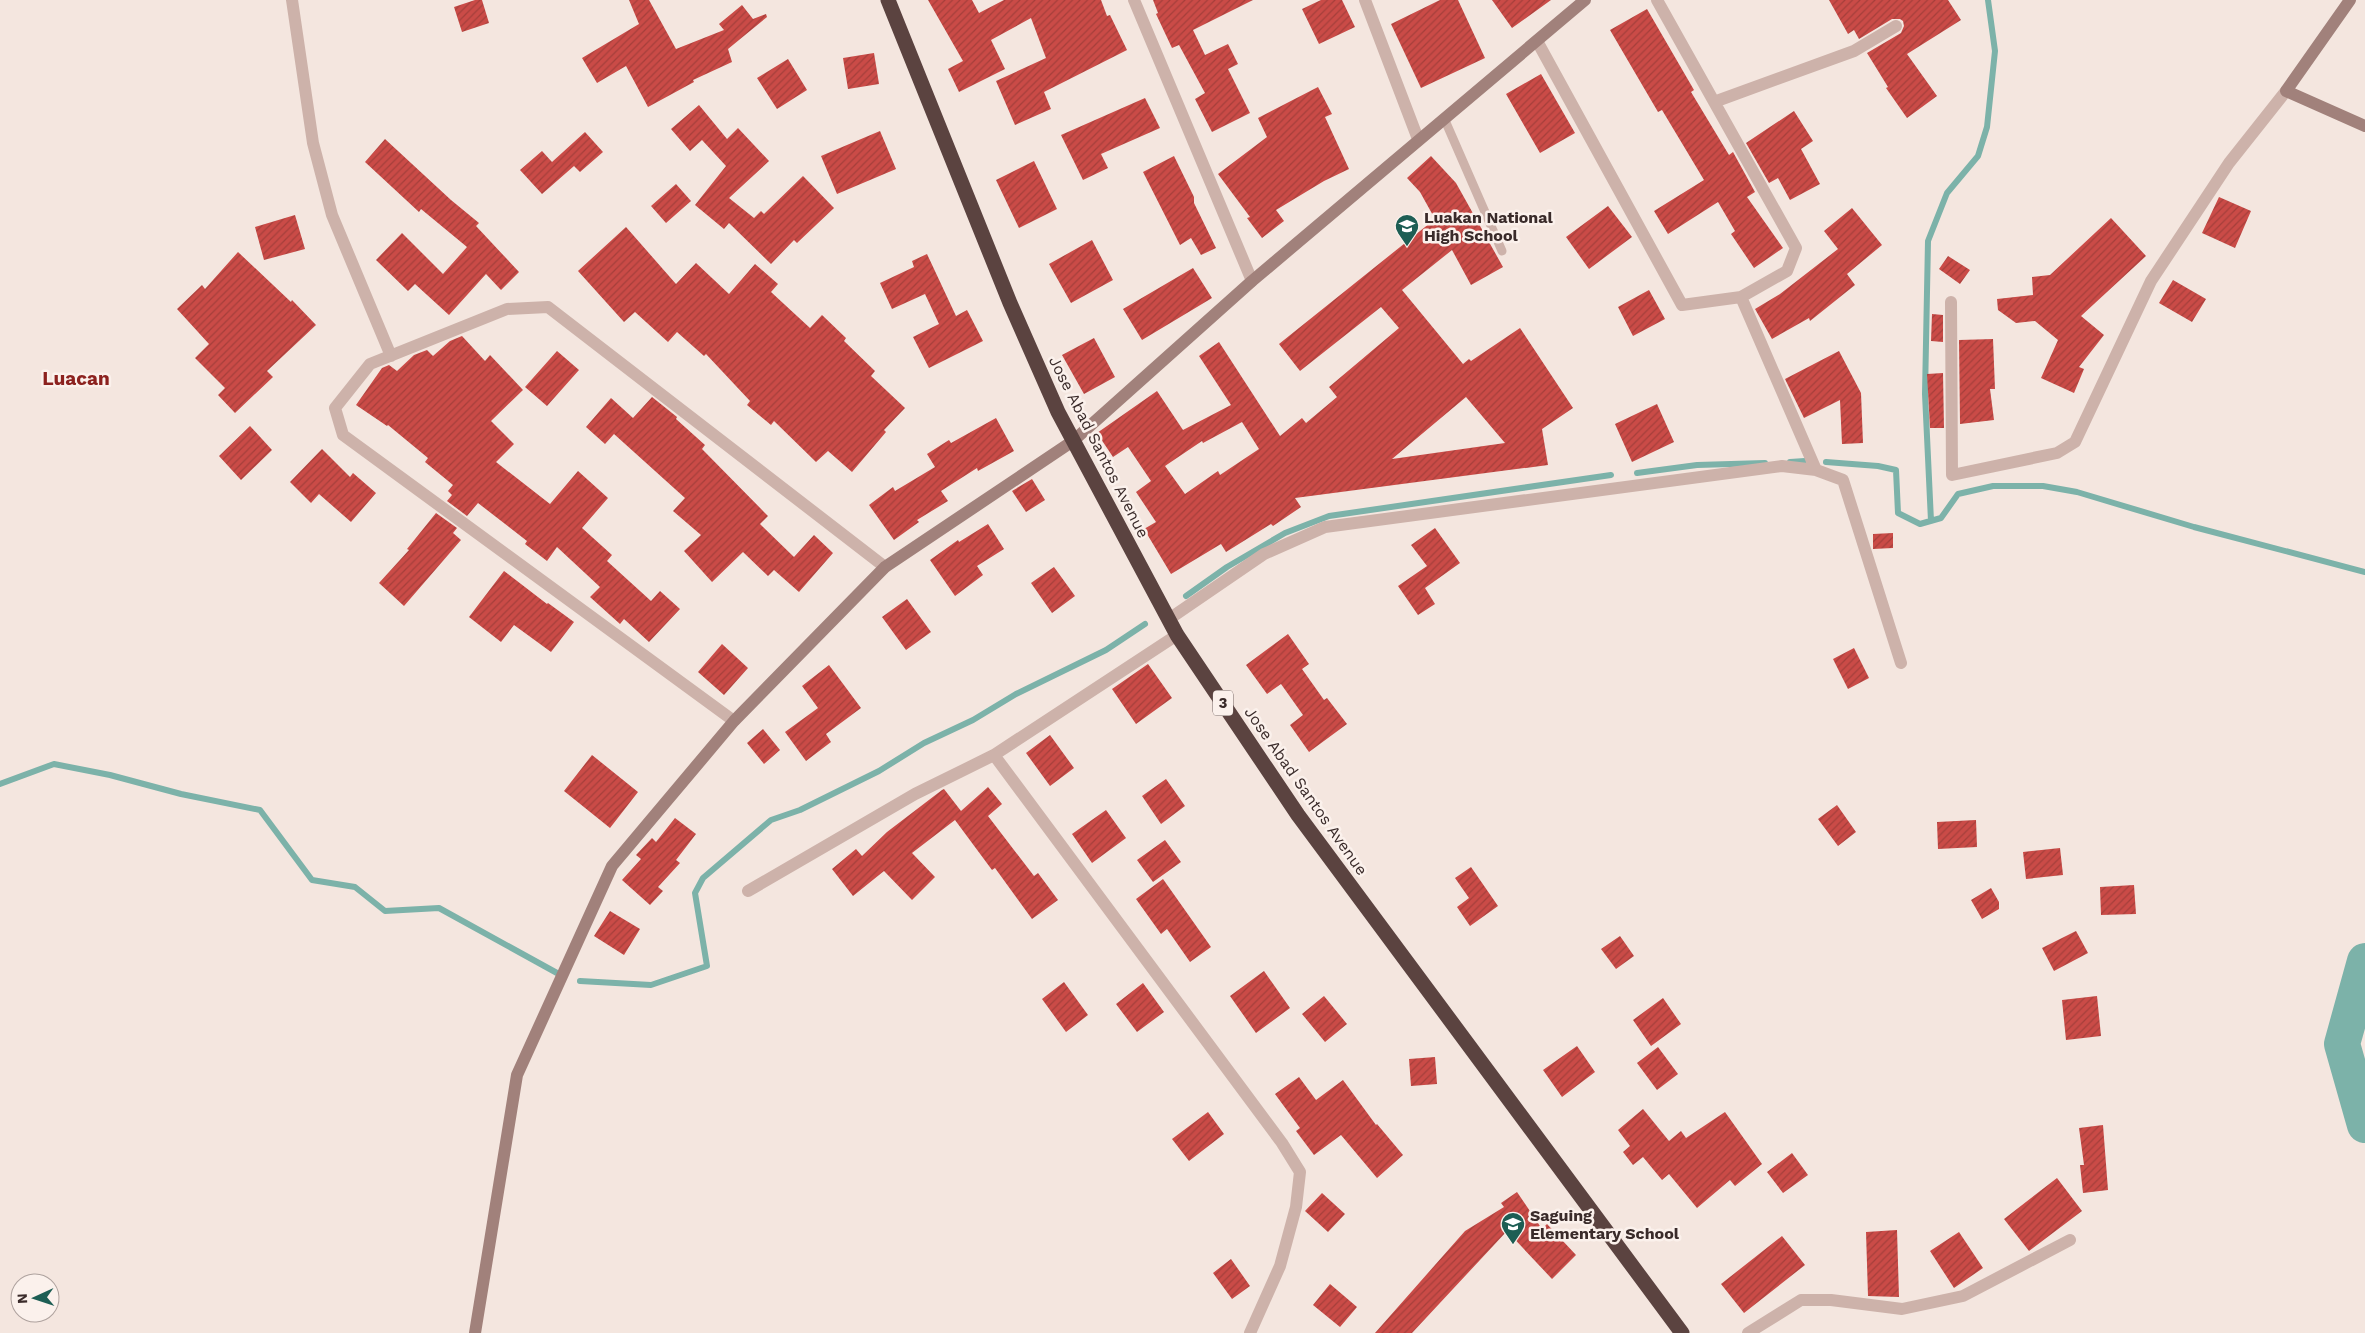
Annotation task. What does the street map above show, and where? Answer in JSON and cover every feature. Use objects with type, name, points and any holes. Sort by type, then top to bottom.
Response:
[{"type":"highway","name":"Jose Abad Santos Avenue","points":[[888,0],[1010,303],[1073,441],[1168,620],[1298,815],[1682,1333]]},
{"type":"street","points":[[292,0],[313,143],[332,215],[391,356]]},
{"type":"street","points":[[1134,0],[1252,280]]},
{"type":"street","points":[[1365,0],[1418,139]]},
{"type":"street","points":[[476,1333],[517,1075],[612,866],[734,721],[885,567],[1073,441],[1252,280],[1585,0]]},
{"type":"street","points":[[1537,40],[1682,305],[1741,297],[1787,271],[1796,248],[1657,0]]},
{"type":"street","points":[[1951,302],[1952,475],[2057,453],[2074,442],[2151,281],[2229,163],[2286,91],[2350,0]]},
{"type":"street","points":[[1714,102],[1854,52],[1896,26]]},
{"type":"street","points":[[2286,91],[2365,126]]},
{"type":"street","points":[[1741,297],[1816,470]]},
{"type":"street","points":[[734,721],[344,435],[335,408],[370,364],[507,309],[548,307],[885,567]]},
{"type":"street","points":[[1168,620],[1264,554],[1325,527],[1782,466],[1816,470],[1843,480],[1901,663]]},
{"type":"street","points":[[748,891],[915,794],[994,754],[1177,635]]},
{"type":"street","points":[[994,754],[1282,1143],[1300,1172],[1296,1207],[1280,1266],[1250,1333]]},
{"type":"street","points":[[1748,1333],[1801,1300],[1831,1300],[1902,1309],[1964,1296],[2070,1240]]},
{"type":"lane","points":[[1444,118],[1502,251]]},
{"type":"building","points":[[475,0],[482,0],[489,23],[462,32],[454,7]]},
{"type":"building","points":[[629,0],[649,0],[676,49],[724,30],[719,24],[742,5],[753,19],[766,14],[767,17],[728,49],[732,62],[693,80],[694,82],[648,107],[626,66],[597,83],[582,58],[639,24]]},
{"type":"building","points":[[928,0],[972,0],[979,13],[1004,0],[1101,0],[1107,16],[1110,15],[1127,50],[1044,92],[1051,109],[1015,125],[996,81],[1046,58],[1031,18],[991,40],[1005,69],[959,92],[948,69],[963,61]]},
{"type":"building","points":[[1153,0],[1253,0],[1193,30],[1205,55],[1228,44],[1238,64],[1228,69],[1250,113],[1212,132],[1195,99],[1205,93],[1179,45],[1172,48],[1156,14],[1158,13]]},
{"type":"building","points":[[1321,0],[1342,0],[1355,27],[1319,44],[1302,9]]},
{"type":"building","points":[[1440,0],[1458,0],[1485,58],[1421,88],[1391,24]]},
{"type":"building","points":[[1492,0],[1551,0],[1512,28]]},
{"type":"building","points":[[1829,0],[1948,0],[1961,20],[1907,54],[1937,96],[1907,118],[1886,88],[1888,87],[1867,53],[1901,33],[1904,26],[1903,21],[1892,19],[1859,39],[1854,30],[1848,34]]},
{"type":"building","points":[[1647,9],[1694,90],[1691,92],[1729,155],[1733,152],[1755,192],[1747,197],[1783,248],[1754,268],[1731,234],[1735,231],[1718,202],[1668,234],[1654,211],[1704,180],[1662,110],[1658,112],[1610,30]]},
{"type":"building","points":[[874,53],[879,84],[848,89],[843,58]]},
{"type":"building","points":[[788,59],[807,90],[777,109],[757,78]]},
{"type":"building","points":[[1541,74],[1575,133],[1540,153],[1506,94]]},
{"type":"building","points":[[1318,87],[1332,114],[1325,117],[1349,169],[1324,181],[1276,210],[1284,221],[1262,238],[1247,218],[1250,217],[1218,174],[1267,137],[1258,118]]},
{"type":"building","points":[[1145,98],[1160,128],[1101,154],[1108,168],[1083,180],[1061,135]]},
{"type":"building","points":[[699,105],[727,139],[738,128],[769,161],[729,198],[754,218],[761,211],[764,214],[803,176],[834,208],[797,243],[794,240],[771,264],[729,223],[724,229],[695,205],[726,166],[702,140],[690,151],[671,129]]},
{"type":"building","points":[[1794,111],[1813,141],[1801,149],[1820,184],[1790,200],[1778,178],[1769,183],[1746,143]]},
{"type":"building","points":[[880,131],[896,169],[837,194],[821,156]]},
{"type":"building","points":[[585,132],[603,152],[580,172],[574,166],[542,194],[520,170],[542,151],[552,162]]},
{"type":"building","points":[[385,139],[451,200],[479,223],[476,226],[519,272],[501,290],[486,274],[449,315],[415,284],[408,291],[376,260],[402,233],[443,274],[467,247],[421,209],[419,212],[365,162]]},
{"type":"building","points":[[1174,156],[1216,248],[1201,255],[1191,238],[1180,245],[1143,172]]},
{"type":"building","points":[[1431,156],[1456,183],[1503,267],[1471,285],[1452,250],[1402,290],[1463,364],[1469,359],[1471,361],[1520,328],[1573,408],[1542,429],[1548,465],[1295,498],[1301,507],[1273,526],[1271,524],[1226,552],[1221,544],[1171,574],[1144,529],[1156,522],[1136,492],[1151,481],[1128,447],[1113,457],[1097,433],[1157,391],[1183,430],[1231,405],[1199,356],[1219,342],[1280,436],[1302,418],[1306,423],[1337,397],[1329,387],[1399,328],[1381,307],[1300,371],[1279,344],[1435,219],[1420,192],[1407,178]],"holes":[[[1466,397],[1505,443],[1392,459]],[[1242,422],[1259,449],[1220,475],[1218,471],[1185,494],[1165,466],[1202,441],[1203,443]]]},
{"type":"building","points":[[1034,161],[1057,209],[1019,228],[996,180]]},
{"type":"building","points":[[676,184],[691,201],[666,223],[651,206]]},
{"type":"building","points":[[2219,197],[2251,211],[2235,248],[2202,233]]},
{"type":"building","points":[[1608,206],[1632,237],[1589,269],[1566,237]]},
{"type":"building","points":[[1852,208],[1882,245],[1847,274],[1855,285],[1810,321],[1809,318],[1772,339],[1755,309],[1780,294],[1838,249],[1824,231]]},
{"type":"building","points":[[295,215],[305,249],[264,260],[255,227]]},
{"type":"building","points":[[2111,218],[2146,256],[2081,316],[2104,335],[2079,367],[2084,369],[2074,393],[2041,378],[2058,340],[2035,321],[2016,323],[1998,310],[1997,299],[2033,295],[2032,277],[2050,275]]},
{"type":"building","points":[[626,227],[676,284],[696,263],[729,294],[755,264],[778,284],[771,292],[810,328],[822,315],[846,338],[844,341],[875,371],[871,376],[905,408],[884,430],[886,432],[852,472],[828,451],[816,462],[774,421],[771,425],[747,405],[750,401],[706,354],[704,356],[677,332],[668,342],[635,312],[624,322],[578,271]]},
{"type":"building","points":[[1092,240],[1113,280],[1071,303],[1049,264]]},
{"type":"building","points":[[238,252],[291,302],[292,300],[316,325],[267,371],[273,377],[235,413],[218,395],[225,388],[195,358],[209,344],[177,309],[202,285],[205,289]]},
{"type":"building","points":[[927,254],[956,316],[967,310],[983,341],[929,368],[913,337],[939,324],[925,294],[892,309],[880,283],[914,267],[912,261]]},
{"type":"building","points":[[1948,256],[1970,270],[1960,284],[1939,269]]},
{"type":"building","points":[[1193,268],[1212,298],[1142,340],[1123,309]]},
{"type":"building","points":[[2173,280],[2206,299],[2192,322],[2159,303]]},
{"type":"building","points":[[1649,290],[1665,319],[1633,336],[1618,307]]},
{"type":"building","points":[[1932,314],[1943,315],[1943,342],[1931,341]]},
{"type":"building","points":[[462,336],[485,361],[490,355],[523,390],[491,421],[514,444],[496,462],[550,504],[578,471],[608,498],[582,528],[612,555],[607,561],[651,601],[660,591],[680,609],[649,642],[624,619],[620,624],[590,597],[600,587],[557,547],[547,561],[525,544],[527,541],[478,503],[467,516],[447,501],[452,495],[448,491],[453,485],[425,462],[428,458],[388,425],[356,405],[382,368],[389,365],[397,371],[414,355],[427,350],[433,356],[450,341]]},
{"type":"building","points":[[1094,338],[1115,377],[1084,394],[1062,355]]},
{"type":"building","points":[[1993,339],[1995,389],[1990,389],[1994,420],[1960,424],[1959,340]]},
{"type":"building","points":[[557,351],[579,370],[547,406],[525,387]]},
{"type":"building","points":[[1839,351],[1861,393],[1863,443],[1842,444],[1840,400],[1804,418],[1785,379]]},
{"type":"building","points":[[1943,373],[1944,428],[1930,428],[1927,374]]},
{"type":"building","points":[[652,397],[677,417],[676,419],[705,445],[702,449],[768,516],[760,524],[794,557],[814,535],[833,553],[799,592],[774,570],[768,576],[743,552],[712,582],[684,551],[701,535],[673,511],[685,498],[614,434],[605,444],[586,427],[611,398],[633,418]]},
{"type":"building","points":[[1657,404],[1674,442],[1632,462],[1615,424]]},
{"type":"building","points":[[996,418],[1014,451],[978,471],[977,468],[941,491],[948,501],[917,520],[919,522],[894,540],[869,505],[893,487],[895,491],[935,467],[927,454],[949,440],[951,443]]},
{"type":"building","points":[[250,426],[272,450],[241,480],[219,456]]},
{"type":"building","points":[[322,449],[350,477],[353,473],[376,493],[351,522],[319,494],[311,503],[290,482]]},
{"type":"building","points":[[1032,479],[1045,500],[1026,512],[1012,491]]},
{"type":"building","points":[[436,513],[457,528],[453,533],[461,540],[404,606],[379,583],[409,550],[407,549]]},
{"type":"building","points":[[988,524],[1004,549],[977,566],[983,575],[955,596],[930,560],[958,540],[959,542]]},
{"type":"building","points":[[1435,528],[1460,563],[1425,588],[1435,604],[1418,615],[1398,586],[1427,566],[1411,545]]},
{"type":"building","points":[[1893,533],[1893,548],[1873,549],[1873,534]]},
{"type":"building","points":[[1054,567],[1075,596],[1052,613],[1031,583]]},
{"type":"building","points":[[504,571],[574,622],[551,652],[514,625],[501,642],[469,617]]},
{"type":"building","points":[[907,599],[931,632],[906,650],[882,617]]},
{"type":"building","points":[[1288,634],[1309,664],[1302,669],[1324,700],[1327,698],[1347,724],[1309,752],[1290,725],[1303,715],[1281,684],[1267,694],[1246,665]]},
{"type":"building","points":[[722,644],[748,668],[724,695],[698,672]]},
{"type":"building","points":[[1854,648],[1869,678],[1848,689],[1833,659]]},
{"type":"building","points":[[1148,664],[1172,698],[1136,724],[1112,689]]},
{"type":"building","points":[[829,665],[861,708],[826,734],[831,742],[806,761],[785,732],[818,708],[802,686]]},
{"type":"building","points":[[763,729],[780,750],[764,764],[747,743]]},
{"type":"building","points":[[1050,735],[1074,768],[1050,786],[1026,753]]},
{"type":"building","points":[[592,755],[638,792],[610,828],[564,791]]},
{"type":"building","points":[[1166,779],[1185,806],[1161,824],[1142,796]]},
{"type":"building","points":[[988,787],[1002,804],[988,816],[1034,876],[1038,873],[1058,900],[1032,919],[995,868],[992,870],[955,820],[912,853],[935,877],[912,900],[884,871],[853,896],[832,869],[856,849],[862,856],[887,832],[942,790],[944,789],[961,811]]},
{"type":"building","points":[[1837,805],[1856,832],[1838,846],[1818,819]]},
{"type":"building","points":[[1106,810],[1126,838],[1092,863],[1072,834]]},
{"type":"building","points":[[675,818],[696,834],[676,860],[680,863],[658,887],[663,891],[650,905],[622,880],[641,859],[636,855],[652,838],[656,842]]},
{"type":"building","points":[[1976,820],[1977,847],[1938,849],[1937,822]]},
{"type":"building","points":[[1165,840],[1181,862],[1153,882],[1137,860]]},
{"type":"building","points":[[2060,848],[2063,875],[2026,879],[2023,852]]},
{"type":"building","points":[[1471,867],[1498,906],[1470,926],[1457,907],[1469,898],[1455,878]]},
{"type":"building","points":[[1163,879],[1211,947],[1190,962],[1167,929],[1161,934],[1136,899]]},
{"type":"building","points":[[2134,885],[2136,914],[2101,915],[2100,887]]},
{"type":"building","points":[[1991,888],[1999,902],[1999,909],[1982,919],[1971,900]]},
{"type":"building","points":[[610,911],[640,929],[624,955],[594,936]]},
{"type":"building","points":[[2076,931],[2088,953],[2054,971],[2042,948]]},
{"type":"building","points":[[1620,936],[1634,956],[1616,969],[1601,949]]},
{"type":"building","points":[[1264,971],[1290,1008],[1256,1033],[1230,996]]},
{"type":"building","points":[[1064,982],[1088,1015],[1066,1032],[1042,999]]},
{"type":"building","points":[[1143,983],[1164,1012],[1137,1032],[1116,1004]]},
{"type":"building","points":[[1324,996],[1347,1024],[1325,1042],[1302,1014]]},
{"type":"building","points":[[2097,996],[2101,1036],[2066,1040],[2062,1000]]},
{"type":"building","points":[[1663,998],[1681,1024],[1651,1046],[1633,1020]]},
{"type":"building","points":[[1577,1046],[1595,1072],[1562,1097],[1543,1070]]},
{"type":"building","points":[[1658,1047],[1678,1074],[1657,1090],[1637,1063]]},
{"type":"building","points":[[1435,1057],[1437,1084],[1411,1086],[1409,1059]]},
{"type":"building","points":[[1299,1077],[1316,1100],[1343,1080],[1376,1125],[1403,1155],[1377,1178],[1341,1135],[1314,1155],[1296,1131],[1300,1128],[1275,1094]]},
{"type":"building","points":[[1643,1109],[1669,1141],[1681,1131],[1686,1138],[1725,1112],[1762,1164],[1735,1186],[1730,1180],[1697,1208],[1669,1174],[1662,1180],[1643,1157],[1633,1165],[1623,1152],[1630,1146],[1618,1130]]},
{"type":"building","points":[[1208,1112],[1224,1134],[1189,1161],[1172,1139]]},
{"type":"building","points":[[2103,1125],[2108,1190],[2083,1193],[2080,1165],[2084,1165],[2079,1128]]},
{"type":"building","points":[[1792,1153],[1808,1175],[1783,1193],[1767,1172]]},
{"type":"building","points":[[2057,1178],[2082,1211],[2029,1251],[2004,1219]]},
{"type":"building","points":[[1517,1192],[1542,1229],[1547,1224],[1576,1255],[1552,1279],[1507,1231],[1412,1333],[1375,1333],[1465,1231],[1504,1207],[1501,1203]]},
{"type":"building","points":[[1322,1193],[1345,1214],[1328,1232],[1305,1211]]},
{"type":"building","points":[[1897,1230],[1899,1297],[1868,1296],[1866,1232]]},
{"type":"building","points":[[1959,1232],[1983,1268],[1954,1288],[1930,1251]]},
{"type":"building","points":[[1782,1236],[1805,1265],[1744,1313],[1721,1284]]},
{"type":"building","points":[[1231,1259],[1250,1286],[1232,1299],[1213,1273]]},
{"type":"building","points":[[1330,1284],[1357,1307],[1340,1327],[1313,1305]]},
{"type":"waterway","points":[[1931,521],[1925,394],[1928,241],[1947,193],[1978,156],[1987,127],[1995,51],[1988,0]]},
{"type":"waterway","points":[[1790,462],[1805,461]]},
{"type":"waterway","points":[[1826,462],[1878,466],[1896,470],[1898,513],[1920,524],[1941,518],[1958,494],[1993,486],[2043,486],[2077,492],[2194,527],[2365,572]]},
{"type":"waterway","points":[[1637,473],[1697,465],[1765,463]]},
{"type":"waterway","points":[[1186,596],[1227,567],[1285,533],[1329,516],[1611,475]]},
{"type":"waterway","points":[[580,981],[651,985],[707,966],[695,893],[703,878],[771,820],[800,810],[879,771],[924,743],[973,720],[1016,694],[1106,650],[1145,624]]},
{"type":"waterway","points":[[0,784],[54,764],[110,775],[181,794],[260,810],[312,880],[355,887],[385,911],[439,908],[557,973]]},
{"type":"waterway","points":[[2365,961],[2342,1044],[2365,1125]]},
{"type":"place","name":"Luakan National High School","points":[[1407,247]]},
{"type":"place","name":"Saguing Elementary School","points":[[1513,1245]]},
{"type":"district","name":"Luacan","points":[[76,378]]}]
